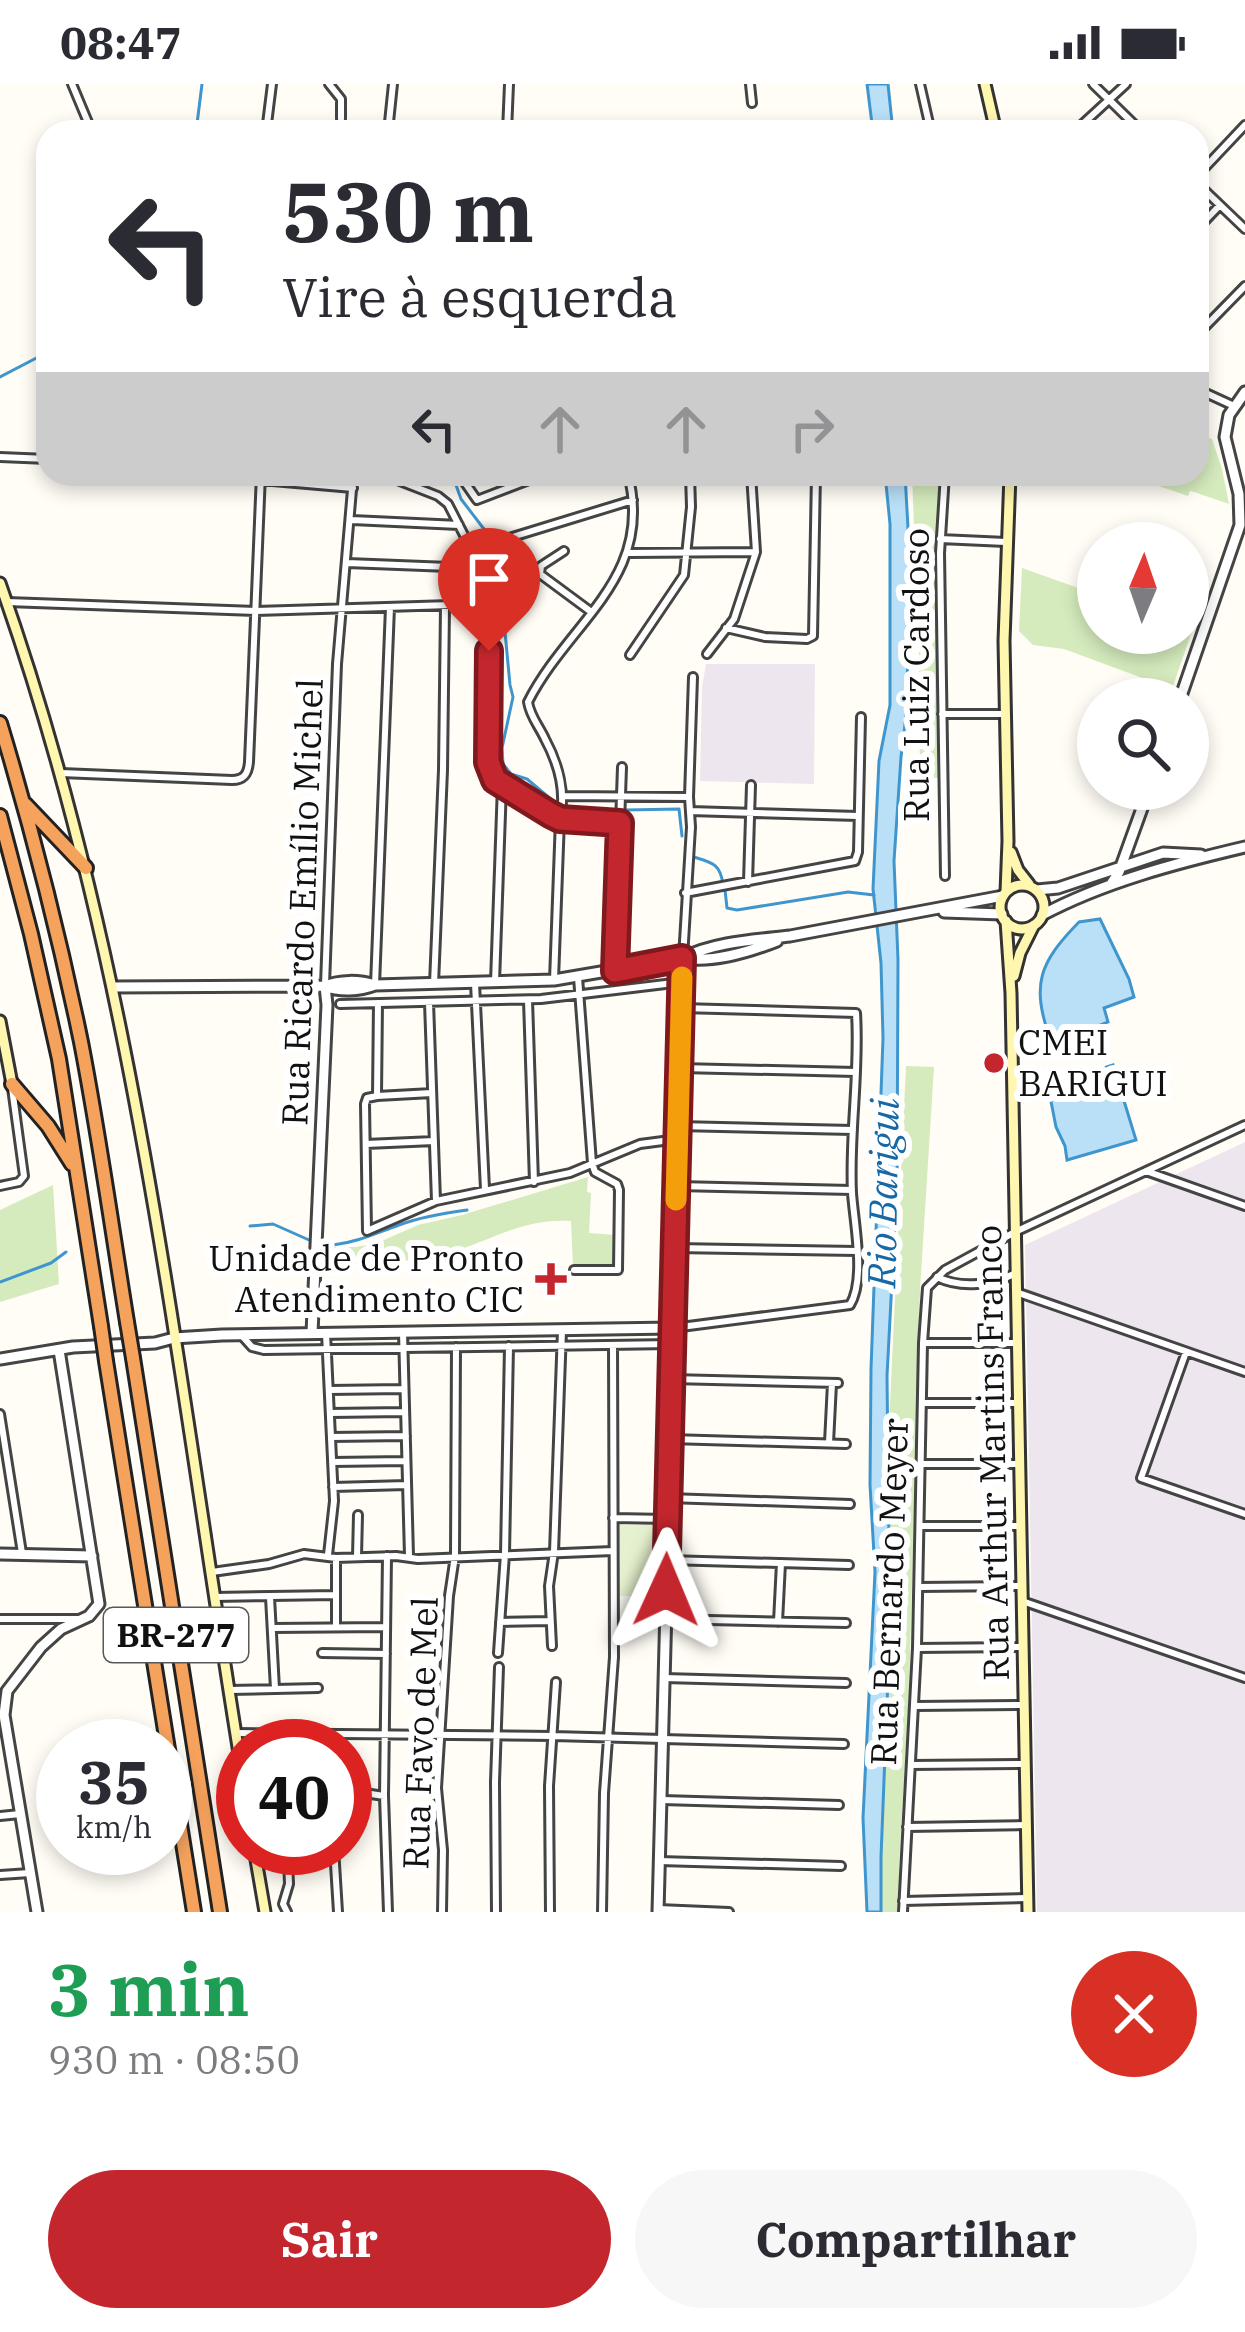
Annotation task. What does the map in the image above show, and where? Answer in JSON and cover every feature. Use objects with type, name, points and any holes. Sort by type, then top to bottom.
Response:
[{"type":"highway","name":"BR-277","points":[[0,723],[54,920],[80,1040],[220,1912]]},
{"type":"highway","points":[[24,803],[86,868]]},
{"type":"highway","name":"BR-277","points":[[0,816],[48,1008],[78,1174],[194,1912]]},
{"type":"highway","points":[[6,1085],[55,1136],[78,1174]]},
{"type":"main road","points":[[986,84],[993,120]]},
{"type":"main road","points":[[1008,841],[1018,870],[1043,902],[1038,920],[1017,928],[1004,917],[1009,486]]},
{"type":"main road","points":[[0,583],[86,868],[129,1062],[234,1719]]},
{"type":"main road","points":[[1005,894],[1018,885],[1034,889]]},
{"type":"main road","name":"Rua Arthur Martins Franco","points":[[1004,917],[1011,993],[1028,1912]]},
{"type":"main road","name":"Rua Arthur Martins Franco","points":[[1011,993],[1020,953],[1038,920]]},
{"type":"main road","points":[[0,1021],[6,1085]]},
{"type":"main road","points":[[259,1875],[265,1912]]},
{"type":"street","points":[[72,84],[87,120]]},
{"type":"street","points":[[268,120],[272,84]]},
{"type":"street","points":[[329,84],[340,99],[341,118]]},
{"type":"street","points":[[389,120],[393,84]]},
{"type":"street","points":[[508,120],[509,84]]},
{"type":"street","points":[[749,84],[752,103]]},
{"type":"street","points":[[920,84],[928,120]]},
{"type":"street","points":[[1093,84],[1130,120]]},
{"type":"street","points":[[1087,120],[1126,84]]},
{"type":"street","points":[[1209,166],[1245,125]]},
{"type":"street","points":[[1209,193],[1245,229]]},
{"type":"street","points":[[1209,217],[1220,205]]},
{"type":"street","points":[[1209,323],[1245,286]]},
{"type":"street","points":[[1187,678],[1238,535],[1240,479],[1225,437],[1234,406],[1245,392]]},
{"type":"street","points":[[1209,395],[1234,406]]},
{"type":"street","points":[[0,457],[36,458]]},
{"type":"street","points":[[60,773],[243,778],[249,762],[261,486]]},
{"type":"street","points":[[336,486],[353,488]]},
{"type":"street","points":[[413,486],[441,497],[471,549],[490,672],[491,774],[502,784],[562,807],[620,823]]},
{"type":"street","points":[[467,486],[477,500],[514,486]]},
{"type":"street","points":[[554,980],[562,807],[549,747],[528,702],[619,573],[628,553],[630,486]]},
{"type":"street","points":[[630,655],[680,583],[688,554],[691,486]]},
{"type":"street","points":[[707,654],[734,619],[756,552],[752,486]]},
{"type":"street","points":[[727,628],[765,637],[813,636],[816,486]]},
{"type":"street","name":"Rua Luiz Cardoso","points":[[944,486],[940,539],[945,876]]},
{"type":"street","name":"Rua Ricardo Emílio Michel","points":[[312,1334],[327,1005],[331,779],[353,488]]},
{"type":"street","points":[[509,538],[633,500]]},
{"type":"street","points":[[352,520],[459,525]]},
{"type":"street","points":[[940,539],[1006,542]]},
{"type":"street","points":[[564,551],[541,566],[541,574],[591,612]]},
{"type":"street","points":[[628,553],[756,552]]},
{"type":"street","points":[[347,563],[476,568]]},
{"type":"street","points":[[7,602],[256,611],[483,604]]},
{"type":"street","points":[[375,985],[389,607]]},
{"type":"street","points":[[434,984],[445,607]]},
{"type":"street","points":[[693,676],[658,1911],[729,1912]]},
{"type":"street","points":[[941,715],[1004,714]]},
{"type":"street","points":[[686,893],[852,864],[858,853],[861,717]]},
{"type":"street","points":[[615,971],[622,767]]},
{"type":"street","points":[[495,982],[502,784]]},
{"type":"street","points":[[748,882],[751,785]]},
{"type":"street","points":[[562,807],[689,797]]},
{"type":"street","points":[[1107,888],[1122,866],[1142,810]]},
{"type":"street","points":[[690,812],[858,816]]},
{"type":"street","points":[[1038,920],[1065,903],[1107,888],[1245,847]]},
{"type":"street","points":[[1034,889],[1058,888],[1163,853],[1206,856]]},
{"type":"street","points":[[113,987],[554,980],[739,952],[790,937],[1005,894]]},
{"type":"street","points":[[926,911],[1004,917]]},
{"type":"street","points":[[574,1270],[618,1270],[619,1186],[599,1175],[592,1163],[578,977]]},
{"type":"street","points":[[475,982],[485,1189]]},
{"type":"street","points":[[340,1004],[528,1000],[682,982]]},
{"type":"street","points":[[528,1000],[534,1182]]},
{"type":"street","points":[[429,1002],[436,1201]]},
{"type":"street","points":[[377,1096],[378,1003]]},
{"type":"street","points":[[0,1359],[241,1334],[673,1328],[850,1305],[855,1300],[857,1251],[852,1190],[856,1013],[681,1008]]},
{"type":"street","points":[[680,1068],[857,1072]]},
{"type":"street","points":[[0,1186],[23,1179],[6,1085]]},
{"type":"street","points":[[432,1093],[377,1096],[366,1101],[368,1231],[436,1201],[570,1173],[640,1144],[678,1139]]},
{"type":"street","points":[[937,1277],[1015,1232],[1245,1125]]},
{"type":"street","points":[[678,1126],[853,1130]]},
{"type":"street","points":[[366,1144],[434,1141]]},
{"type":"street","points":[[1145,1171],[1245,1205]]},
{"type":"street","points":[[676,1186],[852,1190]]},
{"type":"street","points":[[675,1247],[857,1251]]},
{"type":"street","points":[[937,1277],[952,1283],[994,1282],[1016,1273]]},
{"type":"street","name":"Rua Bernardo Meyer","points":[[903,1912],[920,1587],[923,1343],[926,1293],[937,1277]]},
{"type":"street","points":[[1016,1292],[1245,1372]]},
{"type":"street","points":[[552,1646],[549,1586],[562,1330]]},
{"type":"street","points":[[403,1332],[409,1558]]},
{"type":"street","points":[[326,1333],[337,1628]]},
{"type":"street","points":[[241,1334],[257,1349],[672,1344]]},
{"type":"street","points":[[923,1343],[1017,1343]]},
{"type":"street","points":[[602,1912],[614,1657],[613,1345]]},
{"type":"street","points":[[498,1652],[509,1346]]},
{"type":"street","name":"Rua Favo de Mel","points":[[442,1912],[443,1850],[437,1797],[455,1556],[455,1347]]},
{"type":"street","points":[[37,1912],[5,1757],[2,1696],[55,1632],[94,1613],[99,1604],[59,1350]]},
{"type":"street","points":[[1186,1352],[1141,1478],[1245,1514]]},
{"type":"street","points":[[671,1378],[835,1383],[829,1443]]},
{"type":"street","points":[[329,1390],[405,1389]]},
{"type":"street","points":[[922,1403],[1018,1403]]},
{"type":"street","points":[[330,1413],[405,1412]]},
{"type":"street","points":[[0,1414],[22,1554]]},
{"type":"street","points":[[331,1437],[406,1436]]},
{"type":"street","points":[[670,1438],[846,1444]]},
{"type":"street","points":[[332,1462],[406,1460]]},
{"type":"street","points":[[921,1464],[1019,1464]]},
{"type":"street","points":[[333,1487],[407,1485]]},
{"type":"street","points":[[668,1498],[850,1504]]},
{"type":"street","points":[[357,1557],[358,1515]]},
{"type":"street","points":[[613,1518],[668,1519]]},
{"type":"street","points":[[920,1526],[1021,1526]]},
{"type":"street","points":[[211,1572],[299,1555],[409,1558],[613,1551]]},
{"type":"street","points":[[0,1554],[92,1556]]},
{"type":"street","points":[[387,1556],[384,1796],[388,1912]]},
{"type":"street","points":[[667,1560],[849,1565]]},
{"type":"street","points":[[778,1622],[781,1563]]},
{"type":"street","points":[[920,1587],[1022,1586]]},
{"type":"street","points":[[214,1597],[336,1595]]},
{"type":"street","points":[[270,1596],[275,1689]]},
{"type":"street","points":[[1022,1601],[1245,1678]]},
{"type":"street","points":[[0,1619],[83,1619]]},
{"type":"street","points":[[665,1619],[846,1623]]},
{"type":"street","points":[[500,1622],[550,1621]]},
{"type":"street","points":[[272,1628],[386,1627]]},
{"type":"street","points":[[917,1648],[1023,1647]]},
{"type":"street","points":[[322,1652],[386,1654]]},
{"type":"street","points":[[496,1912],[499,1667]]},
{"type":"street","points":[[664,1678],[846,1683]]},
{"type":"street","points":[[550,1912],[549,1799],[556,1682]]},
{"type":"street","points":[[229,1690],[318,1688]]},
{"type":"street","points":[[915,1706],[1024,1705]]},
{"type":"street","points":[[372,1733],[844,1744]]},
{"type":"street","points":[[911,1765],[1025,1764]]},
{"type":"street","points":[[372,1794],[384,1796]]},
{"type":"street","points":[[661,1800],[839,1805]]},
{"type":"street","points":[[0,1816],[20,1814]]},
{"type":"street","points":[[907,1827],[1026,1825]]},
{"type":"street","points":[[659,1861],[841,1866]]},
{"type":"street","points":[[0,1875],[30,1873]]},
{"type":"street","points":[[287,1912],[283,1904],[289,1875]]},
{"type":"street","points":[[336,1875],[338,1912]]},
{"type":"street","points":[[903,1901],[1028,1898]]},
{"type":"shaded area","points":[[706,664],[815,664],[814,784],[700,781]]},
{"type":"shaded area","points":[[1245,1142],[1245,1912],[1037,1912],[1025,1245]]},
{"type":"green space","points":[[1212,439],[1229,504],[1190,491],[1188,496],[1159,486],[1209,486]]},
{"type":"green space","points":[[912,486],[940,486],[939,778],[920,778]]},
{"type":"green space","points":[[1022,568],[1077,588],[1077,654],[1033,645],[1019,631]]},
{"type":"green space","points":[[1078,654],[1184,654],[1176,678],[1142,678]]},
{"type":"green space","points":[[906,1066],[934,1067],[920,1290],[899,1912],[881,1912],[890,1627],[889,1425]]},
{"type":"green space","points":[[588,1177],[589,1233],[615,1235],[614,1267],[573,1266],[571,1221],[521,1227],[429,1257],[321,1265],[322,1247],[375,1244],[418,1225]]},
{"type":"green space","points":[[53,1185],[59,1284],[0,1302],[0,1210]]},
{"type":"green space","points":[[620,1525],[656,1525],[656,1596],[620,1596]]},
{"type":"water","points":[[867,84],[888,84],[892,120],[872,120]]},
{"type":"water","name":"Rio Barigui","points":[[886,486],[906,486],[907,708],[894,861],[897,1185],[887,1376],[890,1627],[881,1912],[867,1912],[863,1818],[875,1572],[871,1369],[883,1038],[873,889],[879,761],[890,705]]},
{"type":"water","points":[[1100,919],[1134,997],[1104,1008],[1108,1022],[1065,1040],[1050,1039],[1040,989],[1047,963],[1079,922]]},
{"type":"water","points":[[1113,1065],[1136,1140],[1067,1160],[1048,1086]]},
{"type":"waterway","points":[[198,120],[202,84]]},
{"type":"waterway","points":[[0,377],[36,358]]},
{"type":"waterway","points":[[456,486],[487,533],[494,584],[502,600],[513,697],[503,764],[511,774],[527,779],[572,811],[679,809],[682,836]]},
{"type":"waterway","points":[[694,857],[714,865],[723,884]]},
{"type":"waterway","points":[[725,890],[727,908],[737,910],[848,892],[874,895]]},
{"type":"waterway","points":[[333,1245],[467,1210]]},
{"type":"waterway","points":[[250,1226],[273,1224],[309,1240]]},
{"type":"waterway","points":[[0,1282],[51,1263],[66,1252]]},
{"type":"slow traffic","points":[[676,1200],[682,977]]},
{"type":"place","name":"CMEI BARIGUI","points":[[994,1063]]},
{"type":"place","name":"Unidade de Pronto Atendimento CIC","points":[[551,1279]]},
{"type":"route","points":[[489,651],[491,774],[560,819],[620,823],[615,971],[682,958],[666,1590]]}]
